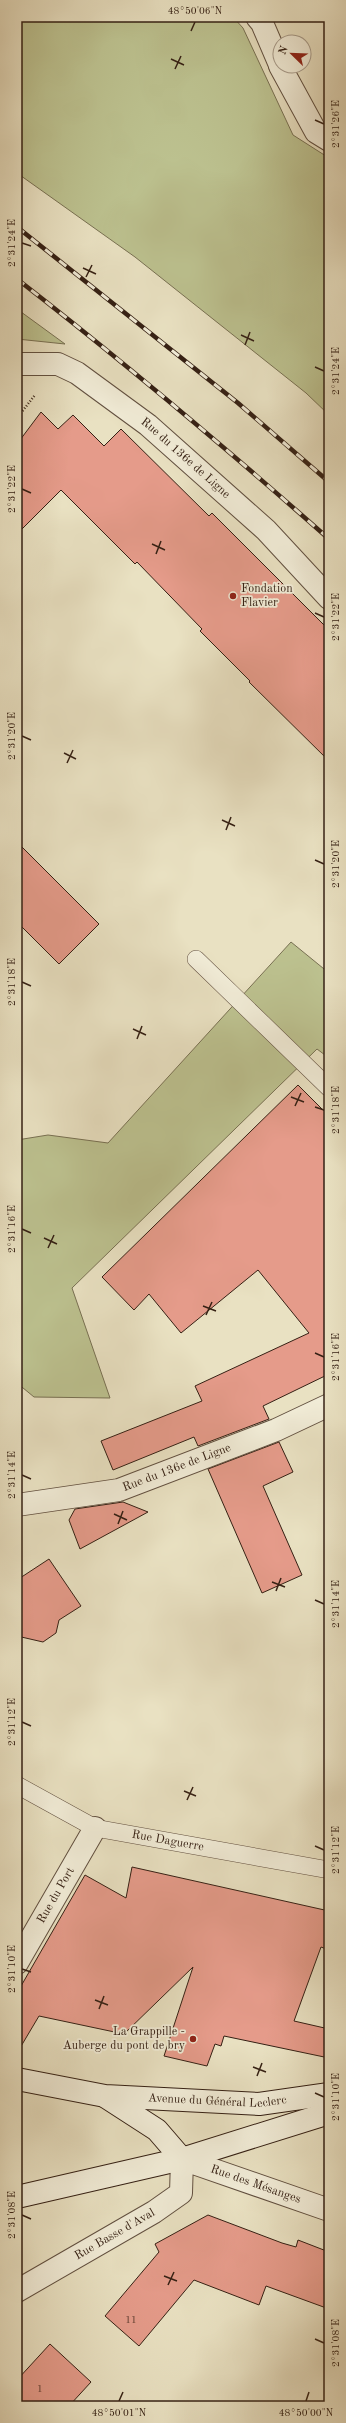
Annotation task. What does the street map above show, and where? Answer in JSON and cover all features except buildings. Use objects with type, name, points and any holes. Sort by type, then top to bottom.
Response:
[{"type":"street","points":[[257,17],[262,23],[272,47]]},
{"type":"street","points":[[284,74],[316,132],[329,140]]},
{"type":"street","name":"Rue du 136e de Ligne","points":[[17,364],[58,364],[77,373],[148,425],[266,530],[329,598]]},
{"type":"street","name":"Rue du 136e de Ligne","points":[[17,1505],[120,1490],[276,1430],[329,1405]]},
{"type":"street","name":"Rue du Port","points":[[17,1963],[95,1828]]},
{"type":"street","name":"Avenue du Général Leclerc","points":[[17,2079],[105,2096],[259,2104],[329,2094]]},
{"type":"street","name":"Avenue du Général Leclerc","points":[[105,2096],[157,2130],[182,2159]]},
{"type":"street","points":[[17,2197],[182,2159],[329,2114]]},
{"type":"street","name":"Rue des Mésanges","points":[[182,2159],[329,2210]]},
{"type":"street","name":"Rue Basse d'Aval","points":[[17,2290],[154,2212],[181,2193],[182,2159]]},
{"type":"lane","points":[[196,959],[329,1088]]},
{"type":"lane","name":"Rue Daguerre","points":[[17,1785],[95,1828],[329,1870]]},
{"type":"green space","points":[[17,17],[233,17],[243,28],[293,135],[329,158],[329,415],[306,393],[135,257],[17,173]]},
{"type":"green space","points":[[17,309],[65,344],[17,339]]},
{"type":"green space","points":[[291,942],[329,973],[329,1058],[317,1049],[72,1288],[110,1398],[34,1397],[17,1383],[17,1140],[48,1135],[108,1143]]},
{"type":"railway","points":[[17,227],[238,403],[329,482]]},
{"type":"railway","points":[[17,279],[175,406],[329,539]]},
{"type":"place","name":"Fondation Flavier","points":[[233,596]]},
{"type":"place","name":"La Grappille - Auberge du pont de bry","points":[[193,2039]]}]
